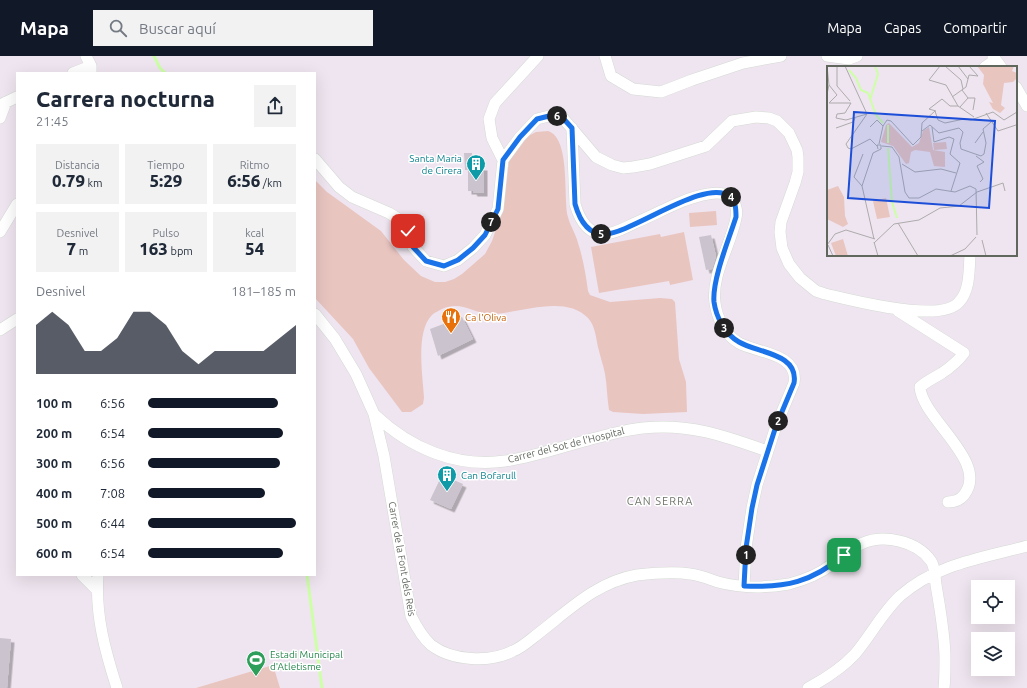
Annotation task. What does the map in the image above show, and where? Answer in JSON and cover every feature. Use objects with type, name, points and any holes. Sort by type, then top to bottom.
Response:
[{"type":"street","points":[[503,160],[492,138],[489,119],[495,103],[538,56]]},
{"type":"street","points":[[605,56],[612,76],[633,89],[661,92],[743,63],[781,56]]},
{"type":"street","points":[[826,56],[849,59],[857,56]]},
{"type":"street","points":[[987,66],[996,61]]},
{"type":"street","points":[[75,72],[89,65]]},
{"type":"street","points":[[1017,89],[1027,106]]},
{"type":"street","points":[[0,118],[3,104],[16,98]]},
{"type":"street","points":[[316,161],[339,187],[352,197],[389,213],[402,221],[408,231],[413,247],[426,261],[444,266],[458,260],[473,248],[485,235],[498,209],[503,160],[520,137],[537,119],[553,115],[562,117],[596,158],[623,168],[656,162],[706,146],[732,121],[756,117],[769,118],[777,121],[789,133],[797,150],[798,172],[781,222],[780,232],[782,248],[794,272],[808,286],[824,294],[912,311],[927,312],[950,308],[959,304],[964,296],[967,284],[970,256]]},
{"type":"street","points":[[572,128],[575,204],[578,214],[583,222],[589,229],[596,233],[605,234],[617,232],[678,204],[700,196],[726,194],[734,203],[736,217],[715,285],[714,301],[717,315],[728,334],[738,342],[773,354],[784,360],[790,364],[795,376],[794,383],[776,426],[752,508],[746,548],[744,586]]},
{"type":"street","points":[[0,232],[16,206]]},
{"type":"street","points":[[894,308],[964,353],[957,362],[942,373],[927,380],[920,387],[920,395],[968,466],[970,484],[967,491],[962,498],[955,502],[948,502]]},
{"type":"street","name":"Carrer de la Font dels Reis","points":[[316,315],[334,339],[356,374],[374,414],[384,456],[411,616],[424,638],[442,651],[454,655],[477,658],[490,658],[513,652],[585,596],[612,582],[635,576],[676,572],[744,586],[770,586],[798,582],[819,573],[831,566],[854,547],[865,542],[875,539],[896,540],[916,547],[932,562],[945,659],[944,688]]},
{"type":"street","points":[[0,330],[16,320]]},
{"type":"street","name":"Carrer del Sot de l'Hospital","points":[[374,414],[396,433],[428,451],[446,458],[472,462],[504,461],[629,429],[658,427],[692,429],[708,432],[768,451]]},
{"type":"street","points":[[808,688],[821,681],[845,664],[865,641],[890,606],[920,581],[967,560],[1027,546]]},
{"type":"street","points":[[83,576],[97,590]]},
{"type":"street","points":[[98,576],[97,590],[104,647],[117,688]]},
{"type":"shaded area","points":[[548,131],[555,136],[560,145],[565,170],[568,217],[580,249],[590,295],[610,302],[660,298],[672,299],[675,302],[679,359],[686,382],[687,412],[643,414],[613,412],[609,410],[605,374],[595,332],[588,318],[578,311],[567,307],[555,306],[492,314],[456,306],[442,309],[434,313],[427,323],[423,332],[421,355],[424,398],[423,404],[411,412],[402,412],[369,368],[353,339],[316,299],[316,181],[327,192],[381,231],[404,260],[421,276],[435,282],[445,282],[462,274],[485,254],[492,241],[503,209],[509,160],[522,139],[536,132]]},
{"type":"shaded area","points":[[716,211],[717,225],[690,227],[689,213]]},
{"type":"shaded area","points":[[684,232],[693,280],[670,285],[669,281],[599,293],[591,247],[660,234],[661,237]]},
{"type":"shaded area","name":"Estadi Municipal d'Atletisme","points":[[273,665],[280,688],[196,688]]},
{"type":"building","name":"Santa Maria de Cirera","points":[[464,153],[472,153],[472,167],[484,167],[484,193],[474,193],[473,191],[468,191],[468,170],[465,170]]},
{"type":"building","points":[[711,235],[716,256],[712,269],[706,270],[699,237]]},
{"type":"building","name":"Ca l'Oliva","points":[[462,317],[473,339],[438,356],[430,329]]},
{"type":"building","name":"Can Bofarull","points":[[442,475],[463,484],[451,509],[430,500]]},
{"type":"building","points":[[0,638],[11,639],[7,688],[0,688]]},
{"type":"waterway","points":[[154,56],[160,68],[164,72]]},
{"type":"waterway","points":[[307,576],[322,688]]},
{"type":"place","name":"Santa Maria de Cirera","points":[[476,181]]},
{"type":"place","name":"Ca l'Oliva","points":[[451,334]]},
{"type":"place","name":"Can Bofarull","points":[[447,492]]},
{"type":"place","name":"Estadi Municipal d'Atletisme","points":[[256,677]]},
{"type":"district","name":"CAN SERRA","points":[[660,501]]},
{"type":"route","points":[[408,231],[413,247],[426,261],[444,266],[458,260],[473,248],[485,235],[498,209],[503,160],[520,137],[537,119],[553,115],[562,117],[572,128],[575,204],[578,214],[583,222],[589,229],[596,233],[605,234],[617,232],[678,204],[700,196],[726,194],[734,203],[736,217],[715,285],[714,301],[717,315],[728,334],[738,342],[773,354],[784,360],[790,364],[795,376],[794,383],[776,426],[757,485],[746,548],[744,586],[770,586],[798,582],[831,566],[844,555]]}]
